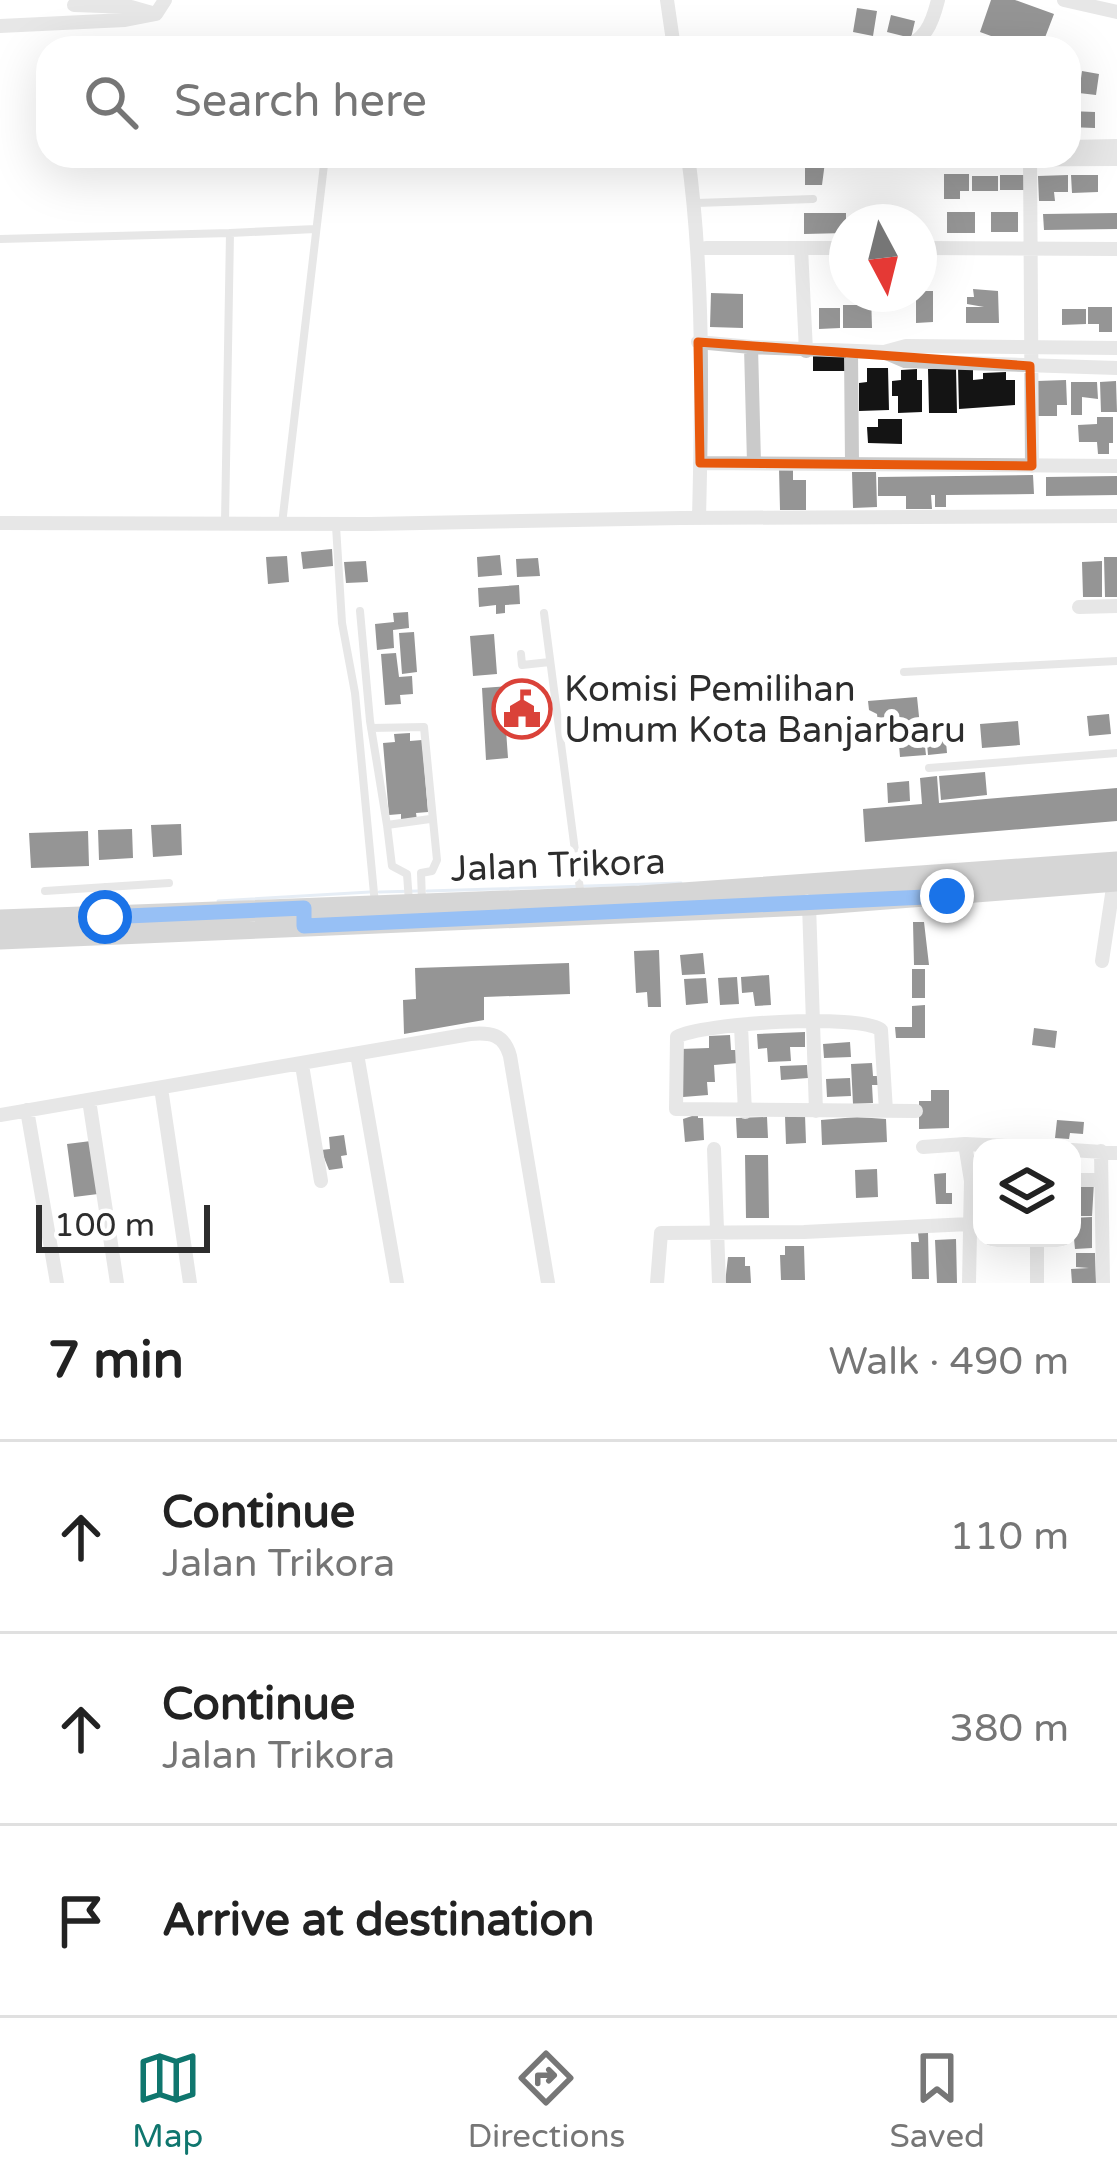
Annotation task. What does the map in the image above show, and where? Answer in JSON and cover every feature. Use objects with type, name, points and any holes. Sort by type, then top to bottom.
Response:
[{"type":"main road","name":"Jalan Trikora","points":[[0,939],[580,892],[1116,875]]},
{"type":"main road","name":"Jalan Trikora","points":[[0,920],[809,905],[1116,875]]},
{"type":"street","points":[[0,26],[125,20],[156,14],[165,0]]},
{"type":"street","points":[[667,0],[672,36]]},
{"type":"street","points":[[923,36],[938,0]]},
{"type":"street","points":[[1064,0],[1117,12]]},
{"type":"street","points":[[34,24],[74,2],[156,14]]},
{"type":"street","points":[[1081,147],[1117,146]]},
{"type":"street","points":[[1081,159],[1117,159]]},
{"type":"street","points":[[690,168],[698,342],[699,518]]},
{"type":"street","points":[[1029,168],[1032,466]]},
{"type":"street","points":[[706,248],[829,248]]},
{"type":"street","points":[[801,248],[806,351]]},
{"type":"street","points":[[937,248],[1117,248]]},
{"type":"street","points":[[698,342],[851,352],[906,346],[1117,348]]},
{"type":"street","points":[[751,347],[754,463]]},
{"type":"street","points":[[851,352],[852,463]]},
{"type":"street","points":[[884,352],[905,362],[1117,368]]},
{"type":"street","points":[[700,463],[1117,466]]},
{"type":"street","points":[[0,524],[1117,516]]},
{"type":"street","points":[[1079,607],[1117,606]]},
{"type":"street","points":[[1102,961],[1116,875]]},
{"type":"street","points":[[809,905],[816,1112]]},
{"type":"street","points":[[886,1111],[881,1030],[873,1024],[741,1026],[677,1037],[676,1108],[916,1112]]},
{"type":"street","points":[[741,1026],[745,1112]]},
{"type":"street","points":[[0,1115],[491,1034],[503,1040],[510,1056],[548,1283]]},
{"type":"street","points":[[357,1054],[397,1283]]},
{"type":"street","points":[[302,1065],[321,1180]]},
{"type":"street","points":[[161,1088],[190,1283]]},
{"type":"street","points":[[89,1100],[117,1283]]},
{"type":"street","points":[[26,1110],[57,1283]]},
{"type":"street","points":[[964,1144],[973,1171]]},
{"type":"street","points":[[923,1147],[973,1144]]},
{"type":"street","points":[[714,1149],[719,1283]]},
{"type":"street","points":[[1103,1283],[1099,1180],[1109,1152]]},
{"type":"street","points":[[1081,1180],[1099,1180]]},
{"type":"street","points":[[969,1283],[973,1199]]},
{"type":"street","points":[[657,1283],[661,1233],[969,1224]]},
{"type":"street","points":[[1037,1247],[1037,1283]]},
{"type":"lane","points":[[282,524],[323,168]]},
{"type":"lane","points":[[694,203],[813,200]]},
{"type":"lane","points":[[0,239],[315,230]]},
{"type":"lane","points":[[226,524],[230,232]]},
{"type":"lane","points":[[336,525],[342,623],[355,693],[376,906]]},
{"type":"lane","points":[[359,610],[371,728],[392,866],[407,874],[432,871],[437,860],[424,727],[371,728]]},
{"type":"lane","points":[[544,613],[580,892]]},
{"type":"lane","points":[[521,654],[522,665],[550,662]]},
{"type":"lane","points":[[904,672],[1117,661]]},
{"type":"lane","points":[[928,768],[1117,753]]},
{"type":"lane","points":[[386,825],[433,820]]},
{"type":"lane","points":[[416,903],[421,873]]},
{"type":"lane","points":[[407,874],[416,903]]},
{"type":"lane","points":[[45,891],[169,883]]},
{"type":"lane","points":[[105,917],[106,887]]},
{"type":"highlighted area","points":[[698,342],[1030,366],[1032,466],[700,463]]},
{"type":"building","points":[[991,0],[1015,0],[1054,14],[1046,36],[980,32]]},
{"type":"building","points":[[857,8],[877,11],[873,36],[853,32]]},
{"type":"building","points":[[891,15],[915,21],[911,36],[887,32]]},
{"type":"building","points":[[1082,71],[1099,74],[1096,95],[1081,93]]},
{"type":"building","points":[[1081,111],[1095,112],[1095,128],[1081,127]]},
{"type":"building","points":[[805,168],[824,168],[822,185],[805,185]]},
{"type":"building","points":[[944,174],[969,174],[969,191],[960,191],[960,199],[944,199]]},
{"type":"building","points":[[1000,175],[1024,175],[1024,190],[1000,190]]},
{"type":"building","points":[[1068,175],[1068,192],[1054,192],[1055,201],[1039,201],[1038,176]]},
{"type":"building","points":[[1071,175],[1098,175],[1098,192],[1072,193]]},
{"type":"building","points":[[972,176],[998,176],[998,191],[972,191]]},
{"type":"building","points":[[947,212],[975,212],[975,233],[947,233]]},
{"type":"building","points":[[991,212],[1018,212],[1018,232],[991,232]]},
{"type":"building","points":[[804,213],[829,213],[829,233],[804,234]]},
{"type":"building","points":[[1117,213],[1117,229],[1044,230],[1043,214]]},
{"type":"building","points":[[973,289],[998,291],[999,323],[966,323],[966,307],[984,307],[967,304],[967,297],[974,297]]},
{"type":"building","points":[[711,293],[743,294],[743,328],[710,327]]},
{"type":"building","points":[[1088,307],[1112,307],[1112,332],[1099,332],[1099,324],[1088,324]]},
{"type":"building","points":[[819,308],[840,312],[840,328],[819,329]]},
{"type":"building","points":[[1062,309],[1086,309],[1086,324],[1062,325]]},
{"type":"building","points":[[843,312],[872,312],[872,328],[843,328]]},
{"type":"building","points":[[916,312],[933,312],[933,322],[916,323]]},
{"type":"building","points":[[813,354],[846,354],[846,371],[813,371]]},
{"type":"building","points":[[958,367],[973,367],[973,380],[983,379],[983,373],[1006,372],[1006,380],[1015,380],[1015,405],[959,409]]},
{"type":"building","points":[[867,368],[888,368],[889,410],[859,411],[859,383],[867,382]]},
{"type":"building","points":[[956,368],[957,413],[929,413],[928,369]]},
{"type":"building","points":[[917,369],[917,380],[922,380],[922,412],[898,413],[892,381],[901,380],[901,370]]},
{"type":"building","points":[[1066,380],[1067,405],[1057,405],[1057,416],[1038,416],[1037,381]]},
{"type":"building","points":[[1116,381],[1117,412],[1101,412],[1100,382]]},
{"type":"building","points":[[1071,382],[1097,382],[1098,399],[1082,397],[1082,415],[1071,415]]},
{"type":"building","points":[[1097,417],[1113,417],[1109,454],[1098,454],[1097,442],[1079,442],[1078,425],[1097,424]]},
{"type":"building","points":[[878,419],[902,419],[902,444],[868,443],[867,427],[878,427]]},
{"type":"building","points":[[779,468],[793,468],[793,480],[806,480],[806,510],[780,510]]},
{"type":"building","points":[[852,472],[876,472],[877,507],[853,508]]},
{"type":"building","points":[[1033,475],[1034,494],[946,495],[946,507],[935,507],[935,495],[931,495],[932,509],[906,509],[906,496],[878,496],[878,477]]},
{"type":"building","points":[[1117,476],[1117,495],[1046,496],[1046,477]]},
{"type":"building","points":[[332,549],[333,566],[303,569],[301,552]]},
{"type":"building","points":[[500,555],[502,575],[478,577],[477,557]]},
{"type":"building","points":[[287,556],[289,582],[268,584],[266,557]]},
{"type":"building","points":[[1104,557],[1117,557],[1117,597],[1105,597]]},
{"type":"building","points":[[538,558],[540,576],[517,577],[516,559]]},
{"type":"building","points":[[366,561],[368,582],[346,583],[344,562]]},
{"type":"building","points":[[1102,561],[1102,597],[1083,597],[1082,562]]},
{"type":"building","points":[[519,585],[520,604],[505,605],[505,613],[496,614],[496,605],[479,607],[478,588]]},
{"type":"building","points":[[408,612],[409,628],[393,630],[394,648],[377,650],[375,624],[394,622],[393,613]]},
{"type":"building","points":[[414,632],[417,672],[402,674],[399,633]]},
{"type":"building","points":[[494,634],[497,674],[473,676],[470,636]]},
{"type":"building","points":[[396,653],[399,677],[412,676],[413,694],[400,695],[401,704],[385,705],[381,654]]},
{"type":"building","points":[[537,684],[538,714],[505,716],[508,758],[486,760],[482,688]]},
{"type":"building","points":[[917,697],[920,726],[891,729],[891,721],[878,722],[877,714],[869,710],[868,701]]},
{"type":"building","points":[[1109,714],[1111,734],[1089,736],[1087,716]]},
{"type":"building","points":[[1018,721],[1020,745],[982,748],[980,724]]},
{"type":"building","points":[[923,730],[926,755],[900,757],[898,732]]},
{"type":"building","points":[[945,730],[947,753],[928,755],[926,731]]},
{"type":"building","points":[[410,733],[410,741],[422,740],[428,812],[416,813],[417,820],[401,821],[401,814],[389,815],[383,743],[395,742],[394,734]]},
{"type":"building","points":[[985,772],[987,795],[941,800],[939,776]]},
{"type":"building","points":[[937,776],[939,803],[1117,788],[1117,821],[865,842],[863,809],[922,804],[920,778]]},
{"type":"building","points":[[909,781],[910,801],[888,803],[887,783]]},
{"type":"building","points":[[181,824],[182,855],[153,857],[151,825]]},
{"type":"building","points":[[132,829],[133,858],[99,860],[98,830]]},
{"type":"building","points":[[88,831],[89,866],[31,868],[29,833]]},
{"type":"building","points":[[913,922],[924,922],[929,965],[914,965]]},
{"type":"building","points":[[659,950],[661,1007],[648,1007],[647,992],[636,993],[634,951]]},
{"type":"building","points":[[703,953],[705,974],[682,975],[680,955]]},
{"type":"building","points":[[569,963],[570,994],[484,997],[484,1020],[404,1034],[403,1000],[416,999],[415,968]]},
{"type":"building","points":[[912,969],[925,969],[925,998],[912,998]]},
{"type":"building","points":[[769,975],[771,1005],[755,1006],[753,992],[742,993],[741,977]]},
{"type":"building","points":[[737,977],[739,1004],[720,1005],[718,978]]},
{"type":"building","points":[[706,978],[708,1003],[686,1005],[684,979]]},
{"type":"building","points":[[925,1005],[925,1038],[896,1038],[895,1027],[912,1027],[912,1006]]},
{"type":"building","points":[[1034,1028],[1057,1031],[1055,1048],[1032,1045]]},
{"type":"building","points":[[805,1032],[805,1047],[790,1047],[791,1061],[768,1062],[767,1048],[758,1049],[757,1034]]},
{"type":"building","points":[[730,1035],[738,1063],[714,1065],[715,1082],[707,1082],[708,1095],[683,1097],[681,1049],[709,1048],[709,1036]]},
{"type":"building","points":[[850,1042],[851,1057],[824,1058],[823,1044]]},
{"type":"building","points":[[872,1063],[873,1076],[881,1076],[882,1085],[872,1085],[873,1103],[853,1104],[851,1064]]},
{"type":"building","points":[[807,1065],[808,1078],[781,1080],[780,1066]]},
{"type":"building","points":[[850,1078],[851,1096],[827,1097],[826,1079]]},
{"type":"building","points":[[931,1090],[949,1090],[949,1128],[919,1129],[919,1101],[931,1101]]},
{"type":"building","points":[[698,1114],[703,1118],[704,1140],[685,1142],[683,1119]]},
{"type":"building","points":[[805,1115],[806,1143],[786,1144],[785,1116]]},
{"type":"building","points":[[767,1117],[768,1138],[737,1138],[736,1118]]},
{"type":"building","points":[[886,1119],[887,1142],[822,1145],[821,1120]]},
{"type":"building","points":[[1057,1120],[1084,1122],[1083,1134],[1055,1138]]},
{"type":"building","points":[[344,1135],[347,1155],[341,1156],[343,1168],[329,1170],[321,1150],[330,1149],[329,1137]]},
{"type":"building","points":[[91,1141],[98,1194],[74,1197],[67,1144]]},
{"type":"building","points":[[745,1155],[768,1155],[769,1218],[746,1218]]},
{"type":"building","points":[[877,1169],[878,1197],[856,1198],[855,1170]]},
{"type":"building","points":[[946,1173],[946,1193],[952,1193],[952,1204],[936,1204],[934,1174]]},
{"type":"building","points":[[1094,1182],[1092,1216],[1081,1216],[1081,1183]]},
{"type":"building","points":[[1092,1217],[1092,1248],[1075,1249],[1081,1247],[1081,1218]]},
{"type":"building","points":[[918,1232],[928,1232],[929,1279],[912,1279],[911,1242],[919,1242]]},
{"type":"building","points":[[956,1239],[957,1283],[937,1283],[935,1240]]},
{"type":"building","points":[[785,1246],[804,1246],[805,1280],[781,1280],[780,1255],[785,1255]]},
{"type":"building","points":[[1076,1253],[1095,1253],[1096,1283],[1072,1283],[1071,1269],[1089,1268],[1076,1267]]},
{"type":"building","points":[[728,1257],[745,1257],[751,1283],[725,1283]]},
{"type":"waterway","points":[[427,891],[681,883]]},
{"type":"waterway","points":[[379,892],[418,891]]},
{"type":"waterway","points":[[218,901],[370,892]]},
{"type":"place","name":"Komisi Pemilihan Umum Kota Banjarbaru","points":[[522,709]]},
{"type":"route","points":[[105,917],[304,908],[304,926],[947,896]]}]
